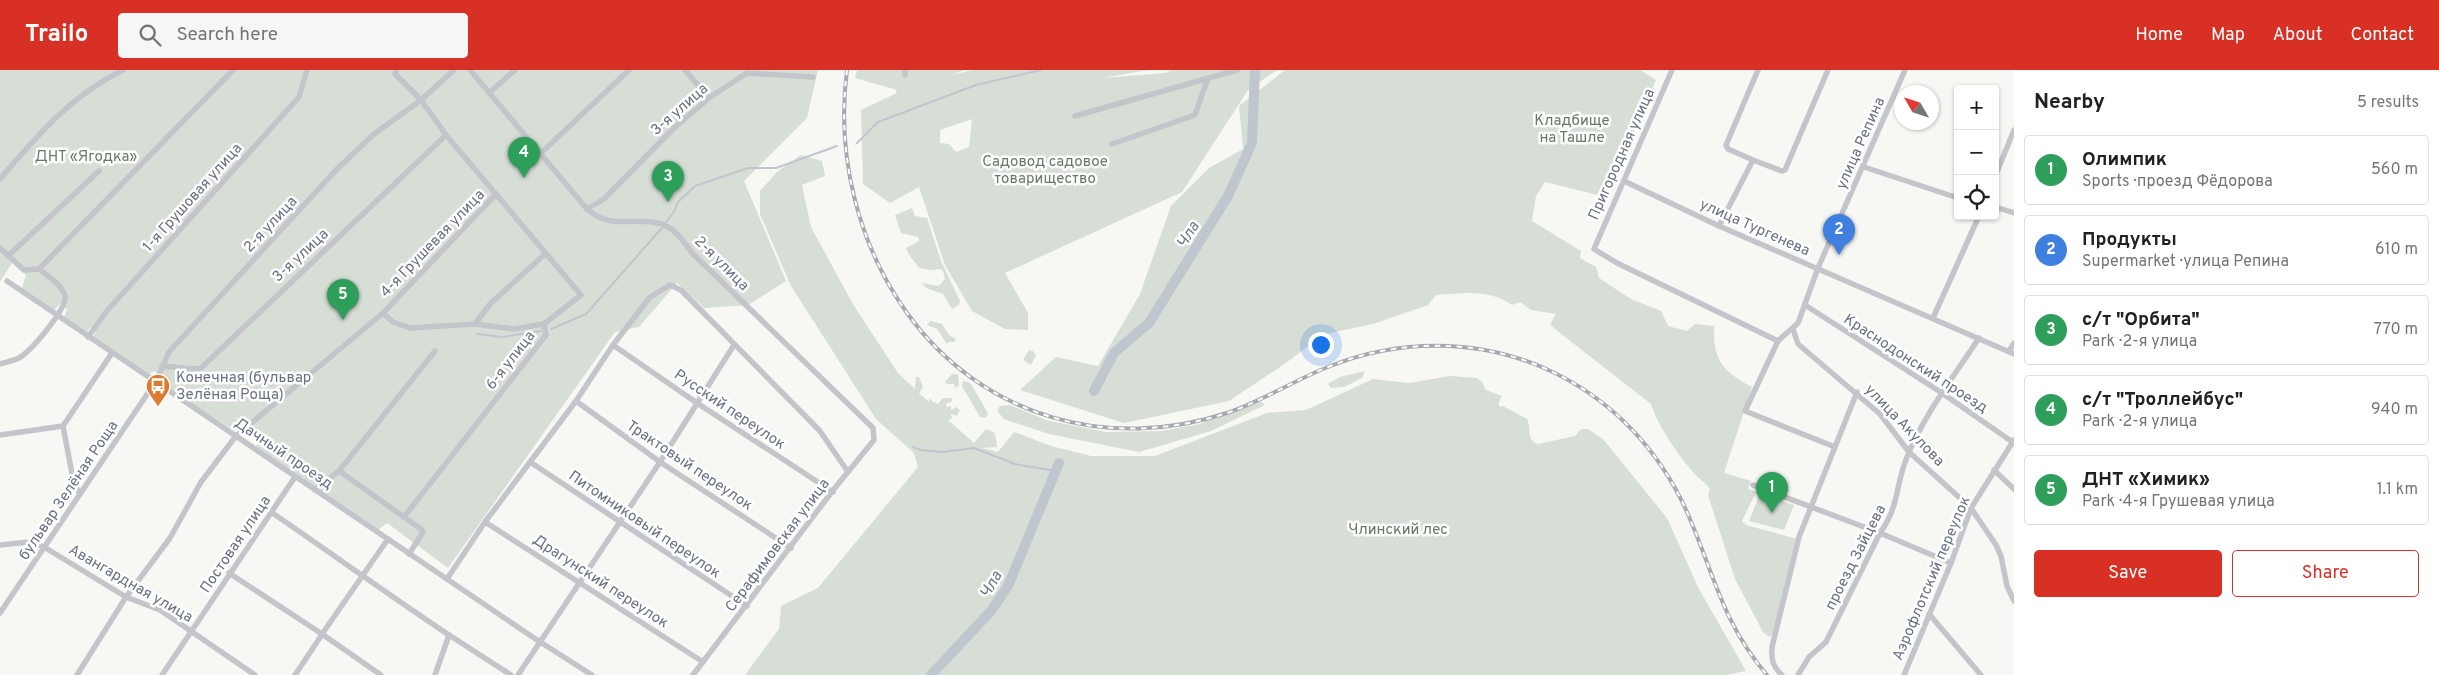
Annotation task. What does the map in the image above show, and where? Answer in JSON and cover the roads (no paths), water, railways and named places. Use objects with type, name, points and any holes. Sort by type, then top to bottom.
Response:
[{"type":"street","points":[[0,179],[67,106],[99,82],[123,70]]},
{"type":"street","points":[[0,248],[24,270],[39,269],[233,70]]},
{"type":"street","name":"1-я Грушовая улица","points":[[88,337],[106,312],[299,97],[307,70]]},
{"type":"street","points":[[396,70],[395,74],[421,100],[446,135],[496,194]]},
{"type":"street","name":"2-я улица","points":[[156,381],[169,352],[337,169],[374,134],[421,100],[454,70]]},
{"type":"street","name":"2-я улица","points":[[470,70],[587,209],[598,219],[607,221],[659,222],[672,229],[693,254],[873,428]]},
{"type":"street","points":[[490,92],[515,70]]},
{"type":"street","points":[[541,153],[629,70]]},
{"type":"street","points":[[685,70],[709,98]]},
{"type":"street","points":[[1075,116],[1237,70]]},
{"type":"street","name":"Пригородная улица","points":[[1672,70],[1628,167],[1624,181],[1594,249],[1617,263],[1778,341]]},
{"type":"street","points":[[1758,70],[1726,145],[1728,149],[1782,171],[1785,170],[1828,70]]},
{"type":"street","name":"улица Репина","points":[[1834,447],[1745,412],[1778,341],[1798,323],[1818,268],[1906,70]]},
{"type":"street","name":"3-я улица","points":[[587,209],[604,199],[673,129],[709,98],[748,72],[813,77]]},
{"type":"street","points":[[1112,144],[1195,115],[1208,78]]},
{"type":"street","points":[[1996,175],[2014,130]]},
{"type":"street","name":"3-я улица","points":[[162,367],[176,365],[194,370],[202,368],[446,135]]},
{"type":"street","points":[[1719,226],[1753,160]]},
{"type":"street","points":[[1864,167],[1954,197]]},
{"type":"street","points":[[8,256],[100,171]]},
{"type":"street","name":"улица Тургенева","points":[[1624,181],[1719,226],[2012,353]]},
{"type":"street","name":"4-я Грушевая улица","points":[[76,675],[126,597],[170,538],[201,482],[236,436],[382,312],[496,194],[581,296],[544,324]]},
{"type":"street","points":[[1999,209],[2014,213]]},
{"type":"street","points":[[1933,318],[1977,220]]},
{"type":"street","points":[[475,324],[490,304],[545,254]]},
{"type":"street","points":[[0,364],[18,359],[29,350],[63,308],[65,296],[62,289],[39,269]]},
{"type":"street","name":"Дачный проезд","points":[[7,281],[56,316],[156,381],[447,579]]},
{"type":"street","points":[[592,675],[447,579],[485,522],[576,401],[613,345],[650,297],[670,285],[681,290],[820,431],[848,472]]},
{"type":"street","name":"Краснодонский проезд","points":[[1804,305],[1942,393],[2014,442]]},
{"type":"street","name":"6-я улица","points":[[382,312],[393,322],[410,328],[475,324],[514,329],[544,324],[546,334],[404,516]]},
{"type":"street","name":"улица Акулова","points":[[1793,329],[1798,344],[1857,392],[1880,414],[1909,452],[1971,508],[1996,545],[2001,556],[2007,586],[2014,601]]},
{"type":"street","name":"проезд Зайцева","points":[[1798,675],[1809,657],[1826,642],[1880,533],[1891,518],[1909,452],[1942,393],[1979,338]]},
{"type":"street","points":[[2012,353],[2014,343]]},
{"type":"street","name":"Русский переулок","points":[[613,345],[697,403],[833,492]]},
{"type":"street","points":[[518,675],[660,462],[734,345]]},
{"type":"street","points":[[316,490],[339,471],[435,351]]},
{"type":"street","points":[[80,494],[74,484],[63,426],[112,353]]},
{"type":"street","name":"бульвар Зелёная Роща","points":[[0,613],[156,381]]},
{"type":"street","points":[[1782,675],[1775,668],[1771,659],[1772,648],[1799,537],[1857,392]]},
{"type":"street","name":"Трактовый переулок","points":[[576,401],[660,462],[791,548]]},
{"type":"street","points":[[0,435],[63,426]]},
{"type":"street","name":"Серафимовская улица","points":[[693,675],[874,440],[873,428]]},
{"type":"street","name":"Аэрофлотский переулок","points":[[1904,675],[1951,563],[1971,508],[2014,442]]},
{"type":"street","name":"Питомниковый переулок","points":[[530,462],[747,606]]},
{"type":"street","points":[[1994,470],[2014,488]]},
{"type":"street","points":[[339,471],[404,516],[423,532],[409,554]]},
{"type":"street","name":"Постовая улица","points":[[162,675],[295,477]]},
{"type":"street","points":[[1753,485],[1880,533],[1951,563]]},
{"type":"street","points":[[271,512],[345,562],[361,577],[511,675]]},
{"type":"street","name":"Драгунский переулок","points":[[485,522],[703,662]]},
{"type":"street","points":[[295,675],[388,539]]},
{"type":"street","points":[[0,544],[29,542],[44,547]]},
{"type":"street","name":"Авангардная улица","points":[[44,547],[126,597],[160,610],[255,675]]},
{"type":"street","points":[[229,573],[323,633],[381,675]]},
{"type":"street","points":[[1929,614],[1981,675]]},
{"type":"street","points":[[436,675],[449,635]]},
{"type":"waterway","points":[[857,143],[878,122],[976,85],[1041,70]]},
{"type":"waterway","name":"Чла","points":[[1094,391],[1114,353],[1149,323],[1228,196],[1252,143],[1255,70]]},
{"type":"waterway","points":[[666,222],[674,212],[678,202],[695,186],[748,168],[776,168],[837,146]]},
{"type":"waterway","points":[[551,329],[586,314],[662,228]]},
{"type":"waterway","points":[[477,334],[502,337],[541,331]]},
{"type":"waterway","points":[[913,447],[921,450],[942,452],[974,448],[1015,464],[1056,471]]},
{"type":"waterway","name":"Чла","points":[[931,675],[991,611],[1008,586],[1059,463]]},
{"type":"railway","points":[[847,70],[844,102],[848,165],[854,197],[863,228],[890,286],[907,313],[937,349],[972,378],[1010,401],[1051,417],[1094,426],[1139,428],[1184,424],[1230,412],[1328,367],[1381,351],[1408,347],[1464,347],[1518,358],[1569,380],[1592,395],[1613,411],[1649,450],[1665,471],[1690,519],[1730,619],[1740,638],[1767,675]]},
{"type":"place","name":"с/т \"Троллейбус\"","points":[[524,178]]},
{"type":"place","name":"с/т \"Орбита\"","points":[[668,202]]},
{"type":"place","name":"Продукты","points":[[1839,255]]},
{"type":"place","name":"ДНТ «Химик»","points":[[343,320]]},
{"type":"place","name":"Конечная (бульвар Зелёная Роща)","points":[[158,407]]},
{"type":"place","name":"Олимпик","points":[[1772,513]]},
{"type":"park label","name":"Кладбище на Ташле","points":[[1572,128]]},
{"type":"park label","name":"ДНТ «Ягодка»","points":[[86,156]]},
{"type":"park label","name":"Садовод садовое товарищество","points":[[1045,170]]},
{"type":"park label","name":"Члинский лес","points":[[1398,529]]}]
